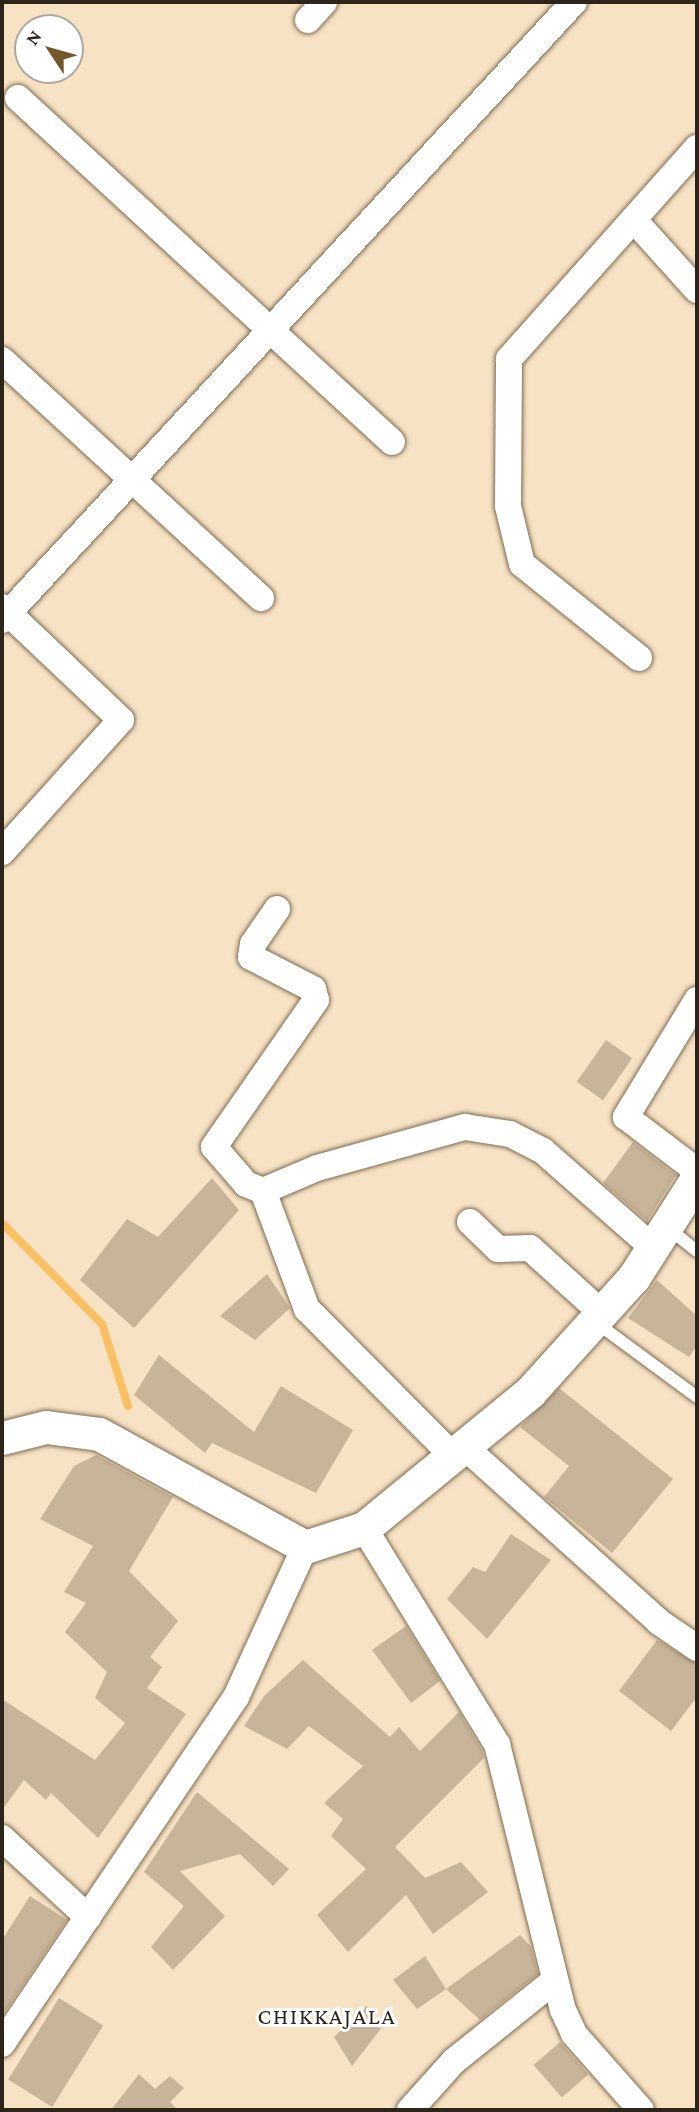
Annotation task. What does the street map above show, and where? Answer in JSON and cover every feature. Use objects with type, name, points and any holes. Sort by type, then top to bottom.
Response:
[{"type":"street","points":[[2,852],[121,720],[4,614],[574,2]]},
{"type":"street","points":[[18,98],[273,327],[392,442]]},
{"type":"street","points":[[639,658],[522,564],[508,506],[509,359],[697,148]]},
{"type":"street","points":[[634,220],[697,290]]},
{"type":"street","points":[[2,360],[261,598]]},
{"type":"street","points":[[277,909],[253,944],[251,957],[313,989],[316,1000],[214,1147],[246,1184],[263,1191],[317,1168],[465,1127],[510,1134],[543,1151],[658,1236]]},
{"type":"street","points":[[697,1000],[625,1117],[697,1171]]},
{"type":"street","points":[[2,1438],[46,1427],[99,1434],[305,1547],[363,1528],[460,1453],[530,1392],[634,1277],[697,1178]]},
{"type":"street","points":[[263,1191],[307,1309],[460,1453],[659,1622],[697,1647]]},
{"type":"street","points":[[470,1222],[498,1249],[530,1248],[598,1317]]},
{"type":"street","points":[[363,1528],[497,1744],[555,1980],[574,2034],[640,2110]]},
{"type":"street","points":[[2,2044],[236,1697],[305,1547]]},
{"type":"street","points":[[2,1838],[88,1917]]},
{"type":"street","points":[[411,2110],[454,2061],[555,1980]]},
{"type":"lane","points":[[658,1236],[697,1251]]},
{"type":"lane","points":[[598,1317],[697,1397]]},
{"type":"building","points":[[606,1040],[632,1058],[603,1100],[577,1082]]},
{"type":"building","points":[[633,1142],[676,1175],[647,1221],[603,1183]]},
{"type":"building","points":[[212,1178],[239,1210],[134,1328],[80,1280],[127,1219],[158,1237]]},
{"type":"building","points":[[267,1274],[290,1308],[255,1340],[220,1316]]},
{"type":"building","points":[[657,1280],[697,1316],[697,1346],[689,1357],[628,1318]]},
{"type":"building","points":[[159,1355],[254,1432],[281,1386],[353,1430],[316,1493],[212,1443],[205,1453],[134,1395]]},
{"type":"building","points":[[559,1388],[673,1479],[612,1553],[544,1497],[569,1466],[520,1427]]},
{"type":"building","points":[[96,1455],[173,1497],[129,1571],[178,1621],[150,1657],[162,1667],[147,1688],[186,1714],[98,1838],[51,1793],[46,1800],[24,1780],[2,1810],[2,1699],[95,1760],[125,1723],[95,1698],[107,1672],[65,1632],[86,1603],[64,1592],[93,1546],[40,1519],[74,1466]]},
{"type":"building","points":[[511,1534],[551,1560],[487,1639],[447,1599],[473,1567],[485,1572]]},
{"type":"building","points":[[406,1626],[440,1681],[411,1703],[372,1650]]},
{"type":"building","points":[[657,1640],[697,1664],[697,1697],[671,1731],[619,1691]]},
{"type":"building","points":[[303,1660],[390,1737],[399,1727],[420,1751],[459,1712],[482,1750],[484,1758],[395,1847],[425,1878],[461,1862],[488,1892],[433,1934],[406,1895],[348,1952],[317,1915],[366,1869],[331,1836],[343,1819],[324,1803],[363,1766],[309,1726],[287,1749],[244,1726],[264,1696]]},
{"type":"building","points":[[197,1792],[289,1869],[273,1886],[240,1854],[180,1871],[225,1916],[173,1970],[151,1947],[184,1906],[144,1872]]},
{"type":"building","points":[[30,1896],[67,1920],[2,2016],[2,1940]]},
{"type":"building","points":[[520,1935],[531,1947],[538,1974],[480,2020],[446,1989]]},
{"type":"building","points":[[425,1956],[446,1989],[417,2009],[393,1980]]},
{"type":"building","points":[[59,1998],[103,2026],[52,2107],[8,2079]]},
{"type":"building","points":[[366,2006],[383,2026],[352,2066],[334,2037]]},
{"type":"building","points":[[560,2042],[588,2074],[562,2097],[534,2065]]},
{"type":"building","points":[[139,2074],[155,2089],[170,2076],[184,2088],[170,2102],[178,2110],[111,2110]]},
{"type":"waterway","points":[[2,1223],[102,1324],[128,1406]]},
{"type":"district","name":"CHIKKAJALA","points":[[327,2016]]}]
